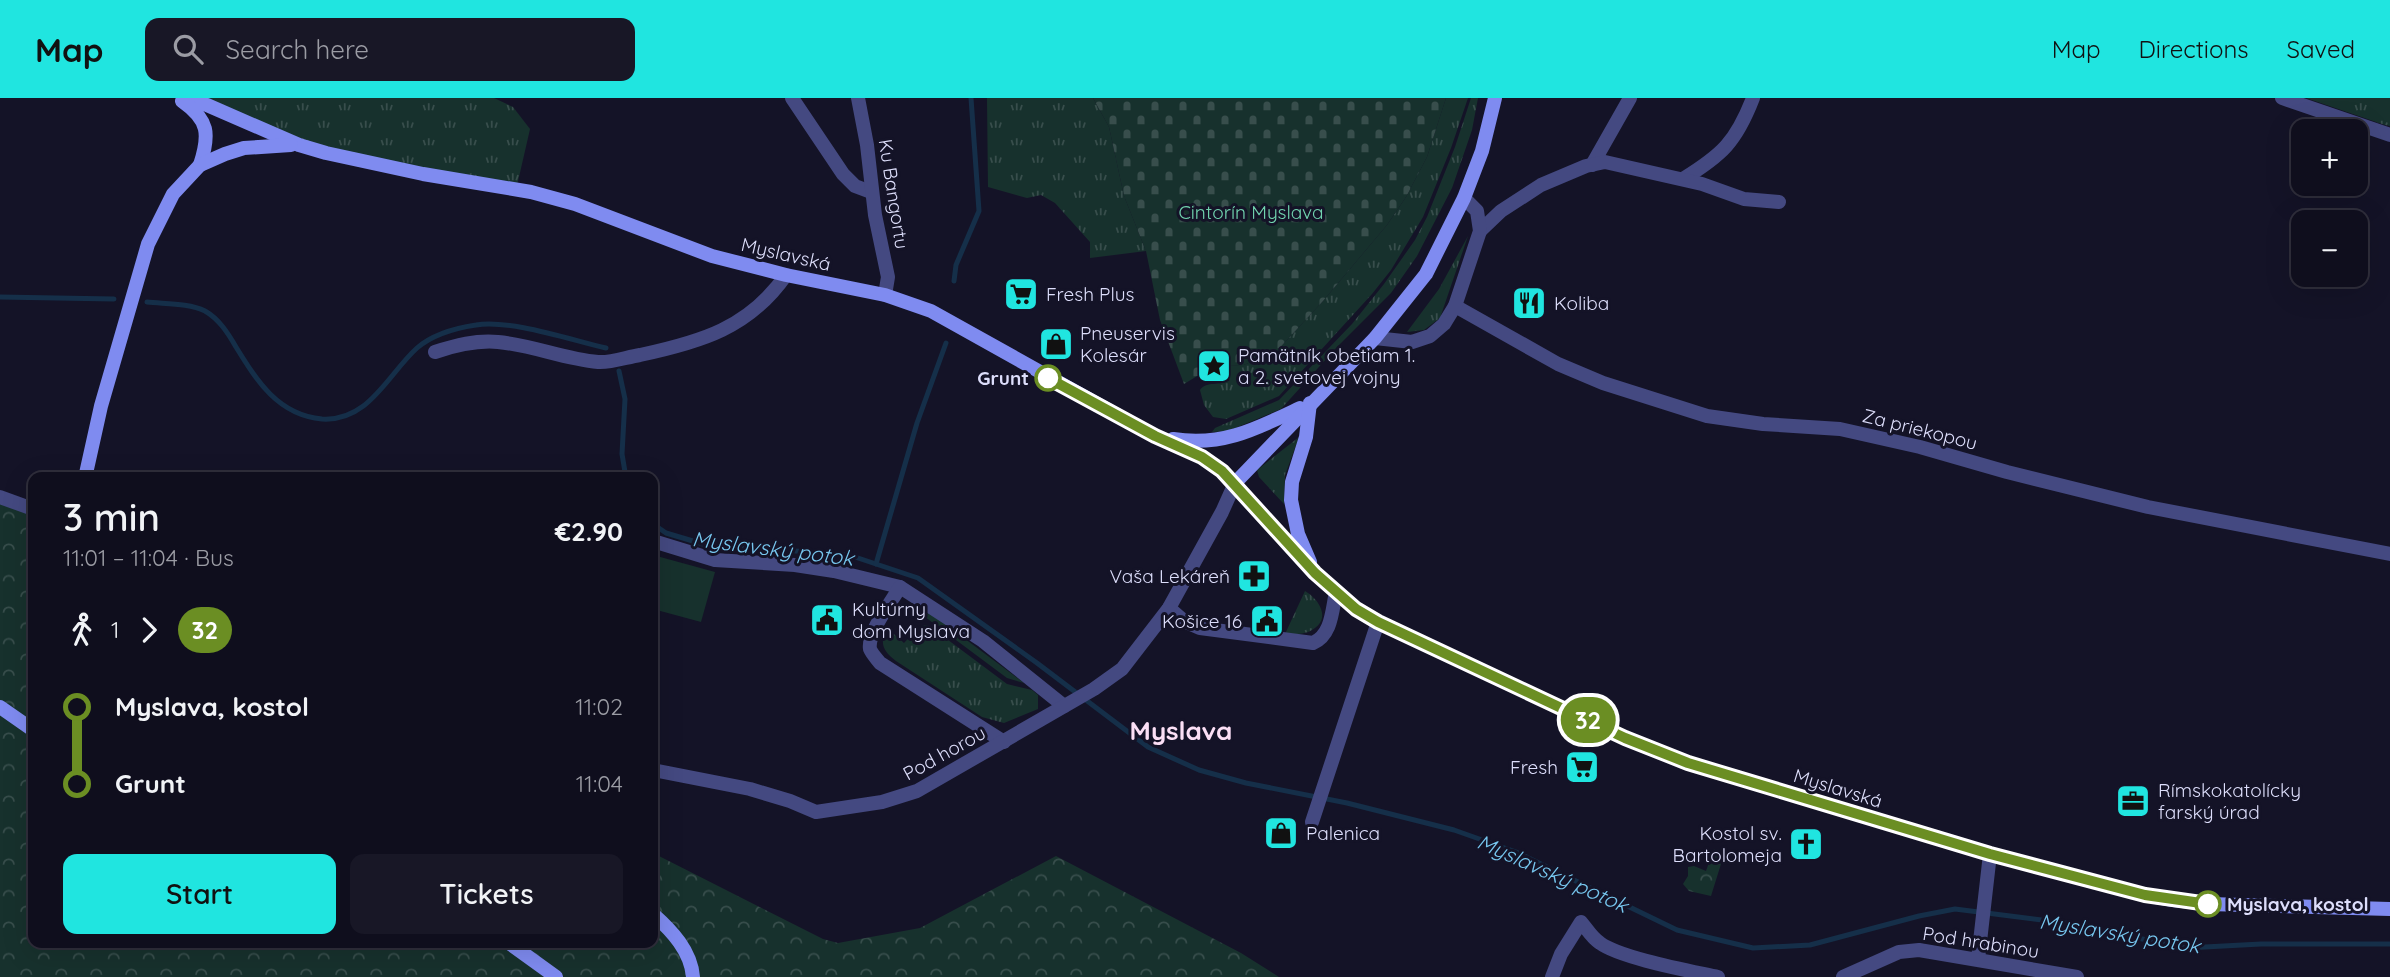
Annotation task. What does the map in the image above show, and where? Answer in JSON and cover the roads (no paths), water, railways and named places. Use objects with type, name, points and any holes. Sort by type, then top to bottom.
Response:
[{"type":"street","points":[[178,98],[194,109],[204,121],[207,138],[201,165]]},
{"type":"street","name":"Myslavská","points":[[184,98],[207,105],[299,145],[423,174],[531,192],[575,204],[712,256],[786,275],[885,295],[946,318],[1048,378],[1155,436],[1202,457],[1235,483],[1315,573],[1336,592],[1378,622],[1625,738],[1688,763],[1990,854],[2145,895],[2209,904],[2390,909]]},
{"type":"street","points":[[792,98],[843,174],[855,186],[871,192]]},
{"type":"street","name":"Ku Bangortu","points":[[858,98],[867,145],[871,192],[888,277],[885,295]]},
{"type":"street","points":[[1235,483],[1375,338],[1426,274],[1464,198],[1482,151],[1495,98]]},
{"type":"street","points":[[1592,165],[1630,98]]},
{"type":"street","points":[[1683,179],[1724,150],[1745,118],[1754,98]]},
{"type":"street","points":[[2282,98],[2390,135]]},
{"type":"street","points":[[86,472],[101,406],[148,244],[173,194],[201,165],[244,148],[299,145]]},
{"type":"street","points":[[1480,231],[1501,211],[1541,185],[1605,162],[1683,179],[1744,199],[1779,202]]},
{"type":"street","points":[[1375,338],[1412,342],[1421,340],[1437,331],[1455,306],[1480,231],[1477,211],[1464,198]]},
{"type":"street","points":[[435,352],[456,345],[500,342],[571,359],[602,362],[657,351],[710,336],[740,322],[771,296],[786,275]]},
{"type":"street","name":"Za priekopou","points":[[1455,306],[1558,363],[1616,387],[1707,416],[1763,424],[1840,429],[1920,447],[2148,507],[2390,554]]},
{"type":"street","points":[[1155,436],[1204,442],[1232,438],[1310,403]]},
{"type":"street","name":"Myslavská","points":[[1310,403],[1306,437],[1292,482],[1292,500],[1298,534],[1315,573]]},
{"type":"street","name":"Pod horou","points":[[658,771],[750,789],[816,812],[897,799],[938,780],[1094,689],[1122,669],[1169,608],[1235,483]]},
{"type":"street","points":[[0,497],[28,507]]},
{"type":"street","points":[[658,543],[715,561],[821,569],[900,587],[983,641],[1068,704]]},
{"type":"street","points":[[900,587],[873,633],[870,649],[874,656],[880,663],[1004,742]]},
{"type":"street","points":[[1169,608],[1184,621],[1200,628],[1313,643],[1324,636],[1328,629],[1336,592]]},
{"type":"street","points":[[1312,822],[1378,622]]},
{"type":"street","points":[[0,707],[28,727]]},
{"type":"street","points":[[1978,959],[1990,854]]},
{"type":"street","points":[[658,919],[687,954],[693,977]]},
{"type":"street","points":[[1552,977],[1581,922],[1594,938],[1607,947],[1648,961],[1718,977]]},
{"type":"street","points":[[516,948],[556,977]]},
{"type":"street","name":"Pod hrabinou","points":[[1843,977],[1899,952],[1910,950],[2077,977]]},
{"type":"waterway","points":[[954,281],[956,265],[979,211],[971,98]]},
{"type":"waterway","name":"Myslavský potok","points":[[0,297],[114,299]]},
{"type":"waterway","name":"Myslavský potok","points":[[147,302],[192,306],[210,314],[223,327],[252,372],[270,394],[293,411],[322,419],[353,413],[365,405],[423,343],[460,328],[505,325],[606,348]]},
{"type":"waterway","points":[[876,564],[917,423],[946,343]]},
{"type":"waterway","name":"Myslavský potok","points":[[619,371],[625,399],[622,454],[625,472]]},
{"type":"waterway","name":"Myslavský potok","points":[[658,527],[666,533],[703,544],[849,555],[918,578],[1148,747],[1199,770],[1246,783],[1347,803],[1454,830],[1516,852],[1677,930],[1753,948],[1810,945],[1955,909],[2065,923],[2186,948],[2261,944],[2390,944]]},
{"type":"place","name":"Fresh Plus","points":[[1021,294]]},
{"type":"place","name":"Koliba","points":[[1529,303]]},
{"type":"place","name":"Pneuservis Kolesár","points":[[1056,344]]},
{"type":"place","name":"Pamätník obetiam 1. a 2. svetovej vojny","points":[[1214,366]]},
{"type":"place","name":"Grunt","points":[[1048,378]]},
{"type":"place","name":"Vaša Lekáreň","points":[[1254,576]]},
{"type":"place","name":"Kultúrny dom Myslava","points":[[827,620]]},
{"type":"place","name":"Košice 16","points":[[1267,621]]},
{"type":"place","name":"Fresh","points":[[1582,767]]},
{"type":"place","name":"Rímskokatolícky farský úrad","points":[[2133,801]]},
{"type":"place","name":"Palenica","points":[[1281,833]]},
{"type":"place","name":"Kostol sv. Bartolomeja","points":[[1806,844]]},
{"type":"place","name":"Myslava, kostol","points":[[2208,904]]},
{"type":"district","name":"Myslava","points":[[1181,730]]},
{"type":"park label","name":"Cintorín Myslava","points":[[1251,212]]}]
